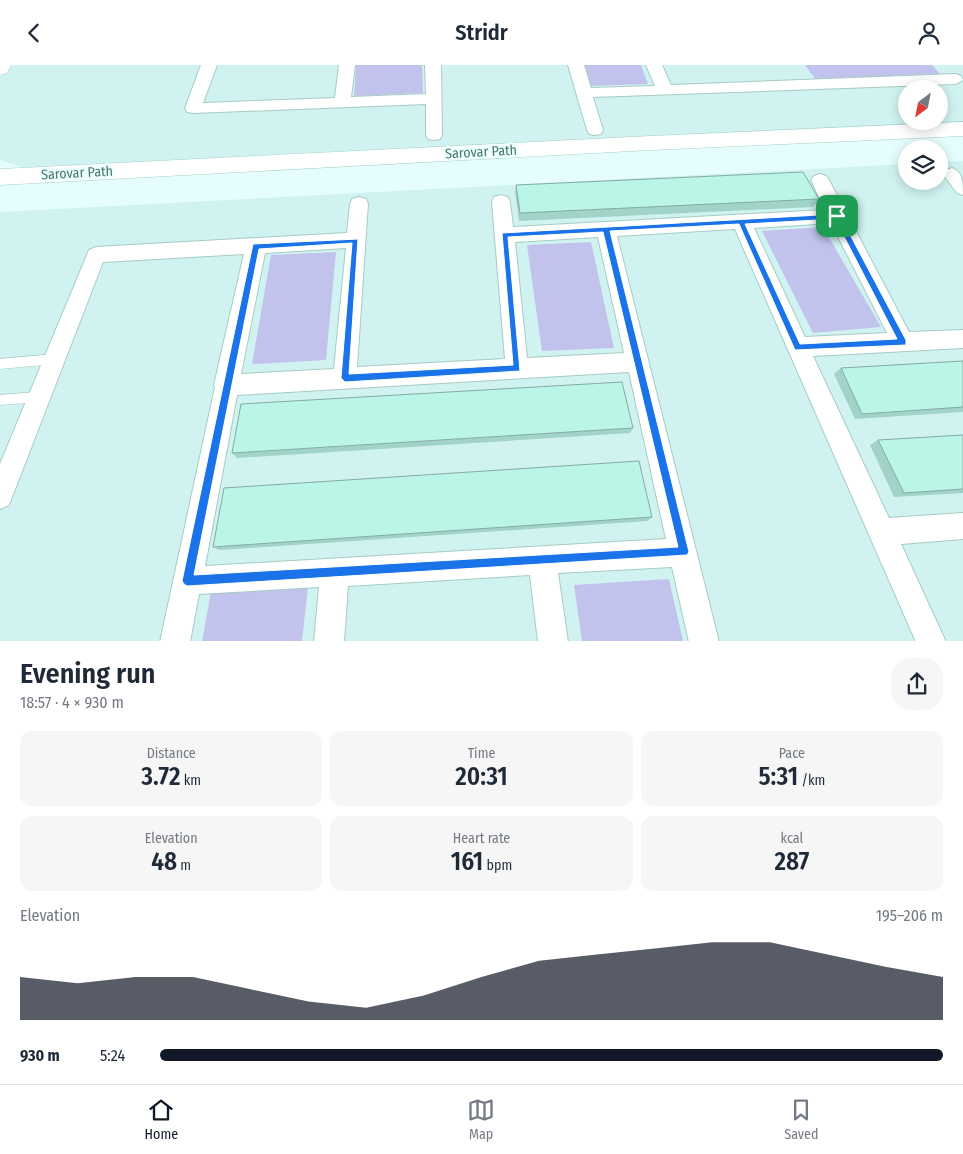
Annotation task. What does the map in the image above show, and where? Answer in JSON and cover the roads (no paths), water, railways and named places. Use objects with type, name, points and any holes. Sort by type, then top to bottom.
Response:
[{"type":"main road","points":[[0,69],[2,65]]},
{"type":"main road","name":"Sarovar Path","points":[[0,177],[660,142],[963,129]]},
{"type":"main road","name":"Sarovar Path","points":[[0,190],[963,146]]},
{"type":"street","points":[[209,65],[193,108],[433,99]]},
{"type":"street","points":[[342,102],[347,65]]},
{"type":"street","points":[[433,65],[434,135]]},
{"type":"street","points":[[576,65],[595,130]]},
{"type":"street","points":[[654,65],[665,90]]},
{"type":"street","points":[[943,65],[959,83]]},
{"type":"street","points":[[584,93],[665,90],[805,78],[959,83]]},
{"type":"street","points":[[952,174],[963,189]]},
{"type":"street","points":[[820,180],[903,342]]},
{"type":"street","points":[[500,202],[517,369]]},
{"type":"street","points":[[345,378],[359,204]]},
{"type":"street","points":[[504,235],[837,216]]},
{"type":"street","points":[[741,221],[931,641]]},
{"type":"street","points":[[606,229],[704,641]]},
{"type":"street","points":[[0,496],[96,255],[356,241]]},
{"type":"street","points":[[174,641],[256,246]]},
{"type":"street","points":[[798,347],[963,339]]},
{"type":"street","points":[[226,385],[638,362]]},
{"type":"street","points":[[883,532],[963,526]]},
{"type":"street","points":[[187,581],[684,552]]},
{"type":"street","points":[[542,560],[553,641]]},
{"type":"street","points":[[329,641],[335,572]]},
{"type":"lane","points":[[0,364],[55,359]]},
{"type":"lane","points":[[0,400],[40,397]]}]
